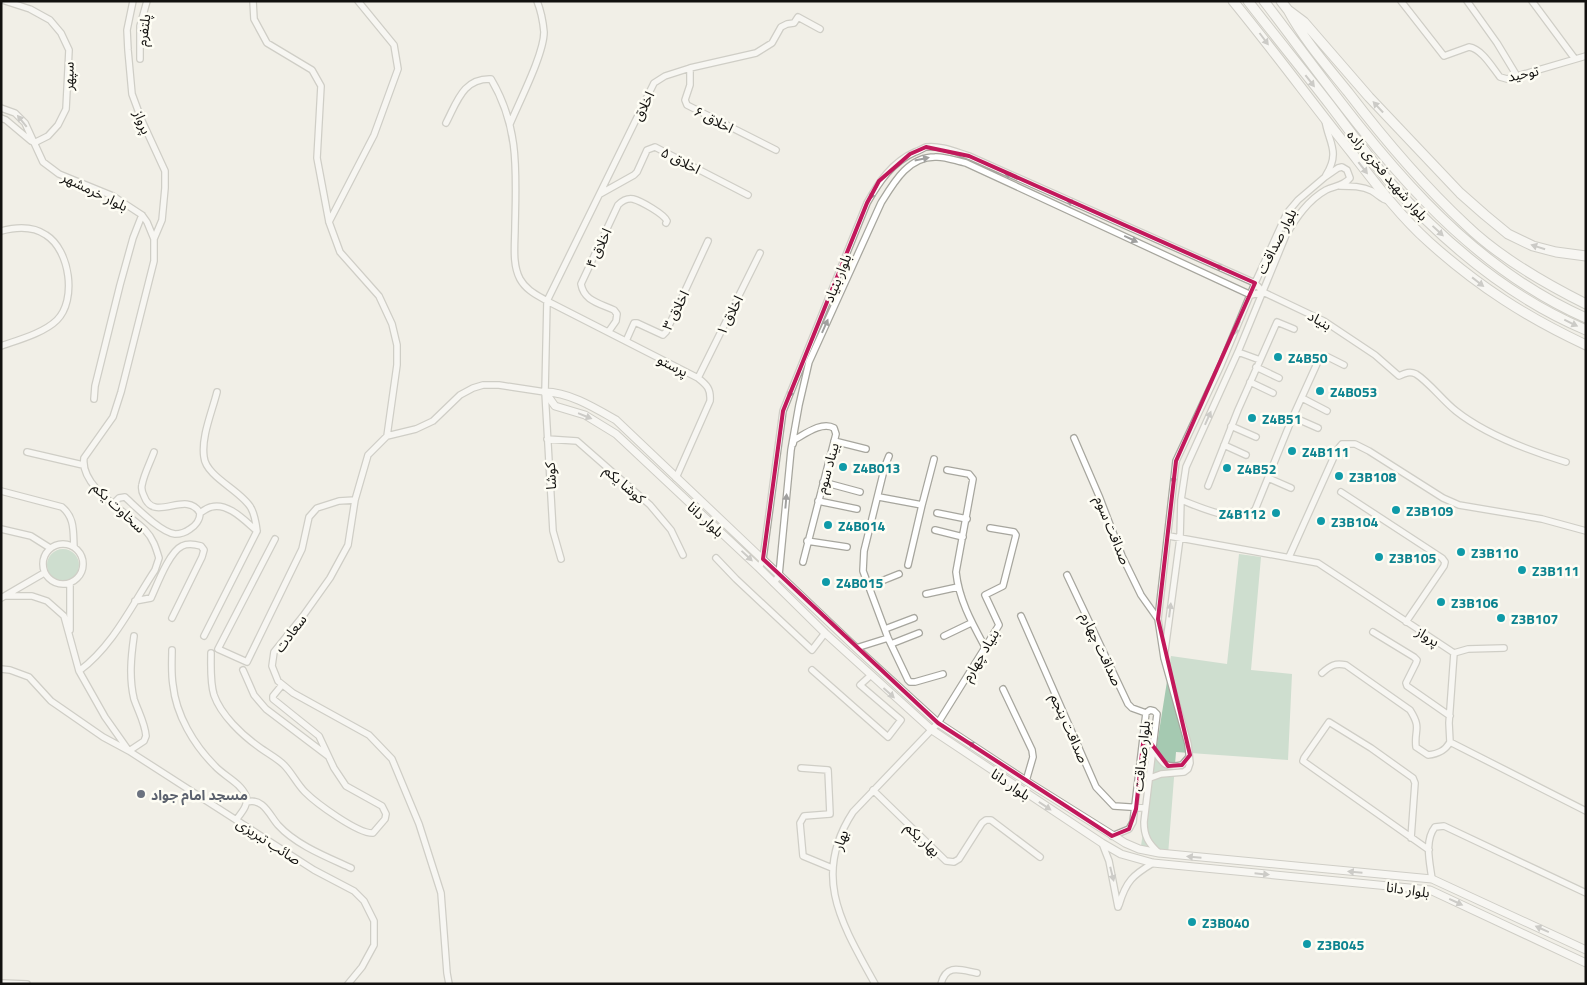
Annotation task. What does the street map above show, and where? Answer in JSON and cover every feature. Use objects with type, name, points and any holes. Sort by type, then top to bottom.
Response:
[{"type":"main road","points":[[1233,1],[1389,201],[1428,241],[1479,284],[1513,307],[1586,345]]},
{"type":"main road","name":"بلوار شهید فخری زاده","points":[[1248,1],[1387,178],[1419,214],[1486,273],[1524,298],[1586,330]]},
{"type":"main road","name":"بلوار شهید فخری زاده","points":[[1264,1],[1401,177],[1440,217],[1467,242],[1516,280],[1567,310],[1586,318]]},
{"type":"main road","points":[[1281,1],[1298,29],[1374,126],[1420,178],[1467,226],[1510,261],[1565,294],[1586,304]]},
{"type":"main road","points":[[1288,10],[1304,22],[1369,97],[1460,193],[1508,234],[1533,246],[1556,252],[1586,256]]},
{"type":"street","name":"سپهر","points":[[5,1],[30,9],[50,20],[61,33],[69,50],[66,109],[58,126],[48,136],[34,143]]},
{"type":"street","name":"پرواز","points":[[133,1],[127,30],[132,94],[142,122],[165,171],[166,188],[162,220],[154,239]]},
{"type":"street","name":"پلتفرم","points":[[140,59],[140,26],[147,1]]},
{"type":"street","points":[[253,1],[254,19],[267,43],[312,70],[321,86],[317,158],[329,222],[340,252],[379,296],[392,324],[397,345],[397,365],[388,436]]},
{"type":"street","points":[[329,222],[374,134],[398,69],[394,44],[358,1]]},
{"type":"street","points":[[510,124],[541,50],[544,34],[537,1]]},
{"type":"street","name":"توحید","points":[[1401,1],[1444,56],[1473,47],[1482,54],[1500,77],[1507,79],[1586,56]]},
{"type":"street","points":[[1467,1],[1497,43],[1517,76]]},
{"type":"street","points":[[1532,1],[1576,59]]},
{"type":"street","name":"اخلاق","points":[[546,301],[654,83],[665,76],[690,68],[756,53],[772,44],[781,27],[794,23],[798,17],[820,30]]},
{"type":"street","name":"اخلاق ۶","points":[[690,68],[690,85],[685,100],[686,105],[776,150]]},
{"type":"street","name":"پرستو","points":[[446,123],[465,88],[480,78],[491,79],[499,92],[515,144],[515,260],[517,272],[526,288],[546,301],[626,340],[698,378],[707,385],[710,392],[710,401],[676,478]]},
{"type":"street","name":"بلوار خرمشهر","points":[[1,108],[15,113],[25,123],[43,162],[59,174],[113,196],[142,215],[148,222],[154,239]]},
{"type":"street","name":"بلوار خرمشهر","points":[[1,118],[34,143]]},
{"type":"street","points":[[1325,119],[1326,129],[1331,136],[1333,148],[1332,163],[1325,176]]},
{"type":"street","name":"اخلاق ۵","points":[[600,194],[634,175],[647,150],[655,147],[748,194]]},
{"type":"street","name":"بلوار بنیاد","points":[[759,568],[763,560],[783,411],[867,203],[880,181],[894,166],[910,154],[926,147],[946,148],[969,156],[1255,283]]},
{"type":"street","name":"بلوار بنیاد","points":[[774,583],[779,574],[791,450],[809,362],[881,203],[895,181],[914,161],[935,156],[966,163],[1251,294]]},
{"type":"street","name":"بلوار صداقت","points":[[1150,778],[1161,774],[1184,772],[1188,769],[1190,763],[1184,726],[1164,658],[1158,619],[1176,461],[1287,213],[1298,200],[1325,176],[1342,167],[1347,170],[1350,178],[1347,182],[1326,190],[1314,199],[1295,220],[1286,235],[1238,352],[1186,467],[1181,500],[1180,538],[1164,658]]},
{"type":"street","points":[[1338,186],[1363,188],[1389,201]]},
{"type":"street","name":"اخلاق ۴","points":[[608,331],[616,321],[617,314],[614,310],[586,297],[582,292],[581,284],[618,205],[623,201],[631,199],[641,202],[665,216],[666,223]]},
{"type":"street","points":[[94,399],[95,386],[120,285],[133,238],[142,215]]},
{"type":"street","points":[[1,231],[28,228],[46,235],[61,252],[69,278],[68,301],[57,320],[36,333],[1,346]]},
{"type":"street","points":[[26,452],[83,466],[84,458],[113,417],[122,392],[154,261],[154,239]]},
{"type":"street","name":"اخلاق ۳","points":[[626,340],[633,325],[636,323],[663,335],[666,332],[708,241]]},
{"type":"street","name":"اخلاق ۱","points":[[698,378],[760,253]]},
{"type":"street","points":[[1255,283],[1263,292]]},
{"type":"street","points":[[1251,294],[1263,292]]},
{"type":"street","name":"بنیاد","points":[[1263,292],[1324,321],[1375,355],[1398,376],[1407,372],[1416,374],[1456,412],[1490,432],[1536,453],[1566,462]]},
{"type":"street","points":[[545,392],[546,301]]},
{"type":"street","points":[[1208,486],[1231,426],[1277,322],[1294,329]]},
{"type":"street","points":[[1238,352],[1260,360]]},
{"type":"street","points":[[1181,500],[1214,512],[1234,516],[1246,515],[1255,510],[1293,417],[1322,356],[1328,356],[1344,365]]},
{"type":"street","points":[[1256,367],[1279,378]]},
{"type":"street","points":[[1250,382],[1272,393]]},
{"type":"street","name":"سعادت","points":[[282,684],[278,681],[272,666],[274,652],[330,578],[348,545],[355,500],[368,455],[388,436],[416,429],[433,421],[460,395],[473,388],[483,385],[499,385],[545,392]]},
{"type":"street","points":[[204,636],[256,531],[256,521],[250,507],[210,469],[204,459],[204,441],[217,392]]},
{"type":"street","name":"بلوار دانا","points":[[545,392],[555,392],[592,406],[616,420],[856,648],[938,722],[1112,836],[1139,849],[1158,853],[1432,879],[1586,950]]},
{"type":"street","name":"بلوار دانا","points":[[545,392],[555,406],[596,420],[616,434],[759,568],[870,676],[932,730],[1121,854],[1153,863],[1430,890],[1586,963]]},
{"type":"street","name":"کوشا","points":[[545,392],[552,532],[561,559]]},
{"type":"street","points":[[1302,398],[1327,411]]},
{"type":"street","points":[[1293,417],[1318,428]]},
{"type":"street","name":"بیناد سوم","points":[[791,450],[794,440],[821,426],[834,428],[836,434],[803,562]]},
{"type":"street","points":[[1231,426],[1256,437]]},
{"type":"street","name":"صداقت سوم","points":[[1074,438],[1140,595],[1158,619]]},
{"type":"street","name":"کوشا یکم","points":[[548,439],[577,441],[650,505],[671,530],[684,556]]},
{"type":"street","points":[[834,441],[866,449]]},
{"type":"street","points":[[1289,557],[1337,450],[1342,444],[1355,444],[1369,451],[1443,498],[1459,505],[1542,519],[1586,531]]},
{"type":"street","points":[[1224,446],[1246,455]]},
{"type":"street","points":[[154,452],[141,487],[144,499],[155,509],[189,504],[198,509],[200,514]]},
{"type":"street","points":[[889,456],[864,551],[863,571],[890,644],[910,682],[943,674]]},
{"type":"street","points":[[908,565],[934,459]]},
{"type":"street","name":"سخاوت یکم","points":[[79,671],[107,646],[155,570],[159,558],[152,539],[145,530],[113,504],[88,478],[83,466]]},
{"type":"street","points":[[947,470],[969,474],[974,480],[956,572],[958,587],[971,623],[985,647]]},
{"type":"street","points":[[1268,478],[1290,488]]},
{"type":"street","points":[[824,482],[860,492]]},
{"type":"street","points":[[1,491],[62,507],[70,514],[73,522],[74,547]]},
{"type":"street","points":[[1341,492],[1442,558],[1444,562],[1444,566],[1406,622]]},
{"type":"street","points":[[879,496],[922,505]]},
{"type":"street","points":[[113,504],[119,498],[125,498],[152,521],[169,532],[176,534],[189,530],[194,526],[200,514],[210,507],[220,506],[230,510],[256,531]]},
{"type":"street","points":[[275,539],[218,649],[246,662],[302,549],[309,517],[317,508],[339,501],[355,500]]},
{"type":"street","points":[[818,501],[857,510]]},
{"type":"street","points":[[937,513],[967,519]]},
{"type":"street","name":"بنیاد چهارم","points":[[938,722],[999,625],[985,594],[1004,586],[1016,539],[1014,532],[990,528]]},
{"type":"street","points":[[1,529],[31,536],[50,548]]},
{"type":"street","points":[[935,530],[963,537]]},
{"type":"street","name":"پرواز","points":[[1168,536],[1318,563],[1454,653],[1450,742]]},
{"type":"street","points":[[807,541],[847,547]]},
{"type":"street","points":[[135,601],[151,598],[174,552],[182,546],[192,543],[201,546],[204,550],[202,558],[172,618]]},
{"type":"street","points":[[57,544],[74,547],[81,555],[83,562],[81,575],[70,584],[52,582],[44,573],[43,559],[50,548],[57,544]]},
{"type":"street","points":[[716,558],[812,650],[825,633]]},
{"type":"street","points":[[4,597],[44,573]]},
{"type":"street","points":[[868,586],[899,574]]},
{"type":"street","name":"صداقت چهارم","points":[[1067,575],[1128,704],[1132,708],[1146,713]]},
{"type":"street","points":[[70,584],[70,637]]},
{"type":"street","points":[[926,594],[958,587]]},
{"type":"street","points":[[4,597],[32,596],[47,601],[64,616],[70,637]]},
{"type":"street","name":"صداقت پنجم","points":[[1022,616],[1096,787],[1114,806],[1136,809],[1145,808]]},
{"type":"street","points":[[884,629],[914,618]]},
{"type":"street","points":[[944,636],[971,623]]},
{"type":"street","points":[[1373,632],[1417,660],[1406,683],[1407,686],[1450,716]]},
{"type":"street","points":[[890,644],[919,633]]},
{"type":"street","points":[[1,669],[10,670],[29,677],[51,701],[104,737],[129,751],[144,741],[146,736],[134,698],[131,679],[134,636]]},
{"type":"street","name":"صائب تبریزی","points":[[70,637],[79,671],[105,717],[129,751],[314,870],[354,891],[364,902],[374,921],[374,945],[362,967],[348,984]]},
{"type":"street","points":[[856,648],[888,638]]},
{"type":"street","points":[[1454,653],[1468,649],[1504,648]]},
{"type":"street","points":[[172,650],[173,686],[179,710],[188,730],[202,751],[216,767],[245,794],[247,802],[244,810],[236,820]]},
{"type":"street","points":[[211,653],[211,677],[214,696],[225,714],[247,738],[283,764],[305,792],[320,805],[358,829],[373,833],[385,819],[386,814],[382,806],[346,786],[318,736],[273,699],[273,696],[282,684],[293,693],[369,735],[392,759],[420,824],[441,893],[446,973],[449,984]]},
{"type":"street","points":[[1322,673],[1331,665],[1346,665],[1410,710],[1416,720],[1418,730],[1415,739],[1416,747],[1428,755],[1436,754],[1446,749],[1450,742],[1586,811]]},
{"type":"street","points":[[243,670],[254,694],[266,709],[329,757]]},
{"type":"street","points":[[812,670],[888,737],[901,720],[860,685],[870,676]]},
{"type":"street","points":[[1003,689],[1032,750],[1033,756],[1026,781]]},
{"type":"street","name":"بلوار صداقت","points":[[1112,836],[1129,829],[1133,822],[1146,713],[1150,710],[1157,714],[1145,808],[1144,833],[1149,844],[1158,853]]},
{"type":"street","name":"بهار","points":[[875,984],[840,916],[834,892],[832,868],[836,845],[843,828],[854,812],[938,722]]},
{"type":"street","points":[[1412,838],[1415,783],[1413,778],[1329,722],[1304,758],[1304,761],[1412,838],[1429,850]]},
{"type":"street","name":"بلوار صداقت","points":[[1153,749],[1162,763],[1168,766],[1182,765],[1190,755]]},
{"type":"street","points":[[801,768],[828,770],[830,814],[804,816],[800,823],[803,856],[832,868]]},
{"type":"street","name":"بهار یکم","points":[[873,790],[946,861],[954,862],[959,859],[982,823],[986,820],[991,820],[1040,857]]},
{"type":"street","points":[[247,802],[256,801],[263,806],[270,812],[278,825],[308,848],[351,868]]},
{"type":"street","points":[[1432,879],[1429,850],[1431,833],[1435,828],[1444,826],[1586,893]]},
{"type":"street","points":[[1102,843],[1109,861],[1118,907],[1123,890],[1130,879],[1153,863]]},
{"type":"street","points":[[941,984],[943,976],[952,969],[977,973]]},
{"type":"street","points":[[1,983],[27,984]]},
{"type":"highlighted area","points":[[926,147],[969,156],[1255,283],[1176,461],[1158,619],[1190,755],[1182,765],[1168,766],[1144,734],[1136,809],[1129,829],[1112,836],[938,723],[763,559],[783,411],[867,203],[879,181],[910,154]]},
{"type":"green space","points":[[63,549],[75,553],[79,565],[75,577],[63,581],[51,577],[47,565],[51,553]]},
{"type":"green space","points":[[1239,554],[1261,557],[1251,670],[1292,674],[1288,760],[1176,752],[1168,855],[1140,852],[1171,656],[1227,664]]},
{"type":"place","name":"Z4B50","points":[[1278,357]]},
{"type":"place","name":"Z4B053","points":[[1320,391]]},
{"type":"place","name":"Z4B51","points":[[1252,418]]},
{"type":"place","name":"Z4B111","points":[[1292,451]]},
{"type":"place","name":"Z4B013","points":[[843,467]]},
{"type":"place","name":"Z4B52","points":[[1227,468]]},
{"type":"place","name":"Z3B108","points":[[1339,476]]},
{"type":"place","name":"Z3B109","points":[[1396,510]]},
{"type":"place","name":"Z4B112","points":[[1276,513]]},
{"type":"place","name":"Z3B104","points":[[1321,521]]},
{"type":"place","name":"Z4B014","points":[[828,525]]},
{"type":"place","name":"Z3B110","points":[[1461,552]]},
{"type":"place","name":"Z3B105","points":[[1379,557]]},
{"type":"place","name":"Z3B111","points":[[1522,570]]},
{"type":"place","name":"Z4B015","points":[[826,582]]},
{"type":"place","name":"Z3B106","points":[[1441,602]]},
{"type":"place","name":"Z3B107","points":[[1501,618]]},
{"type":"place","name":"مسجد امام جواد","points":[[141,794]]},
{"type":"place","name":"Z3B040","points":[[1192,922]]},
{"type":"place","name":"Z3B045","points":[[1307,944]]}]
